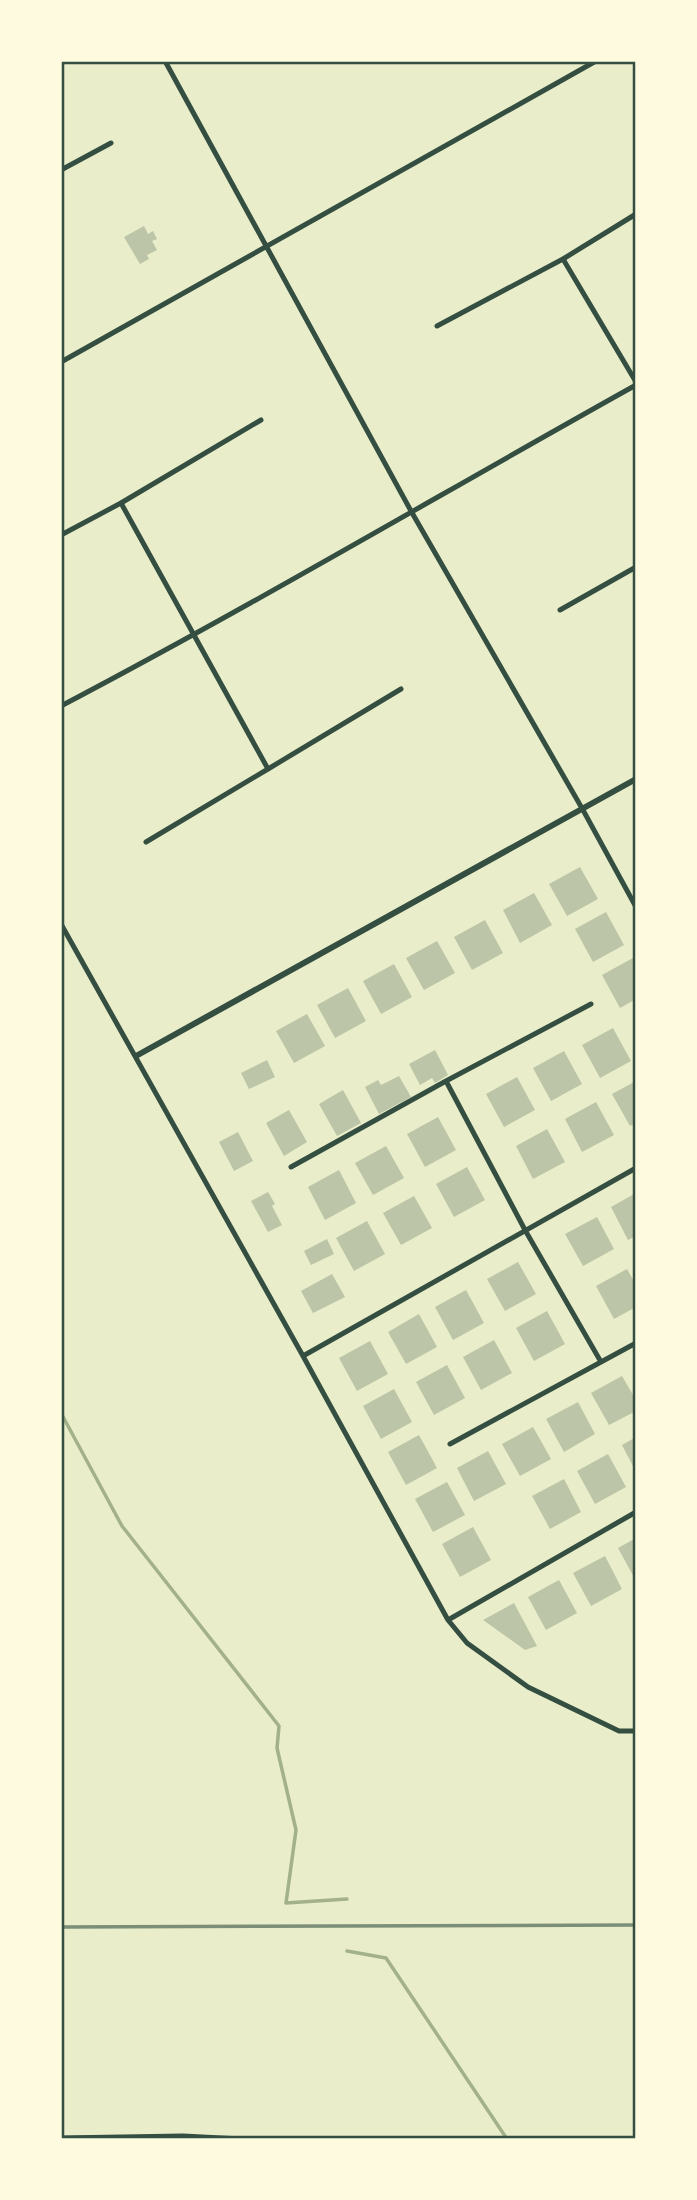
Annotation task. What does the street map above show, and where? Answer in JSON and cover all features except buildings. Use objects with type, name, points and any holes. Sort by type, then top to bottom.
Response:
[{"type":"street","points":[[165,61],[411,511],[636,907]]},
{"type":"street","points":[[61,362],[596,61]]},
{"type":"street","points":[[61,170],[111,143]]},
{"type":"street","points":[[437,326],[563,259],[636,214]]},
{"type":"street","points":[[61,706],[195,636],[636,383],[563,259]]},
{"type":"street","points":[[61,535],[261,421]]},
{"type":"street","points":[[121,503],[268,769]]},
{"type":"street","points":[[560,610],[636,566]]},
{"type":"street","points":[[146,842],[401,689]]},
{"type":"street","points":[[136,1056],[636,779]]},
{"type":"street","points":[[61,925],[448,1620],[467,1643],[528,1687],[618,1731],[636,1731]]},
{"type":"street","points":[[291,1167],[591,1004]]},
{"type":"street","points":[[446,1081],[525,1230],[601,1362]]},
{"type":"street","points":[[303,1356],[636,1168]]},
{"type":"street","points":[[450,1444],[636,1343]]},
{"type":"street","points":[[448,1620],[636,1512]]},
{"type":"street","points":[[61,2138],[241,2139]]},
{"type":"waterway","points":[[61,1413],[122,1526],[279,1726],[277,1748],[296,1830],[286,1903],[347,1899]]},
{"type":"waterway","points":[[347,1951],[386,1958],[507,2139]]},
{"type":"railway","points":[[61,1927],[636,1925]]}]
